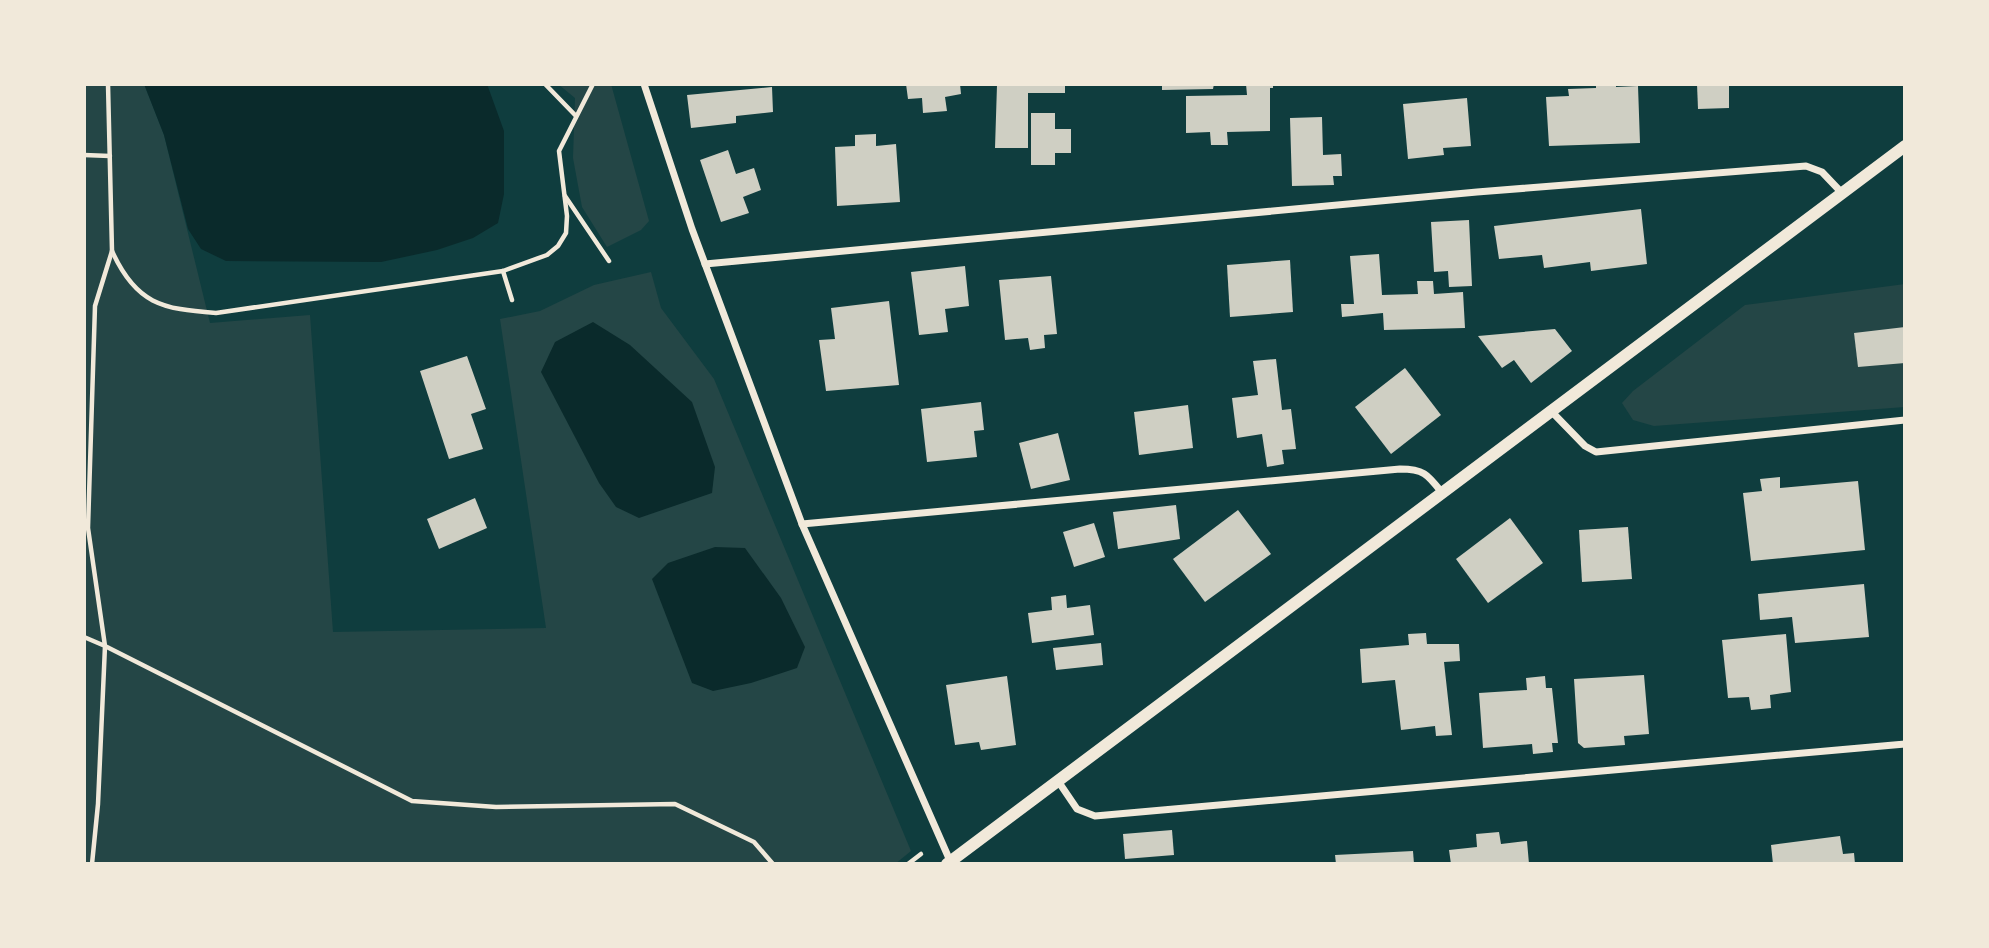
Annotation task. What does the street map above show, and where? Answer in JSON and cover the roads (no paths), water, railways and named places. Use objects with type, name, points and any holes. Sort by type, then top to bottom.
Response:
[{"type":"street","points":[[644,84],[705,264],[802,524],[949,863],[1905,146]]},
{"type":"street","points":[[705,264],[1477,192],[1806,166],[1822,172],[1842,193]]},
{"type":"street","points":[[1552,412],[1585,446],[1596,452],[1905,420]]},
{"type":"street","points":[[802,524],[1400,469],[1417,469],[1428,475],[1443,494]]},
{"type":"street","points":[[1058,781],[1077,809],[1095,816],[1905,744]]}]
